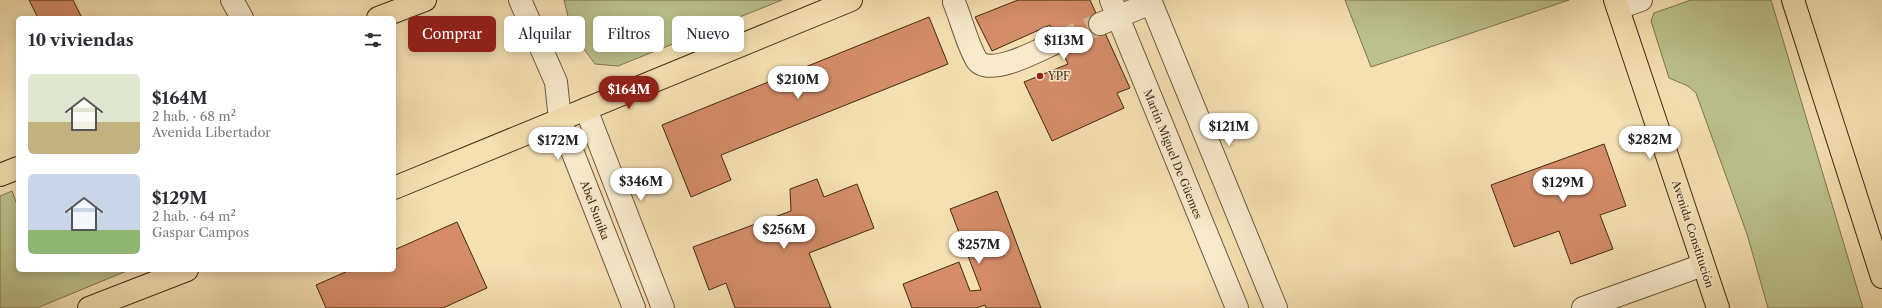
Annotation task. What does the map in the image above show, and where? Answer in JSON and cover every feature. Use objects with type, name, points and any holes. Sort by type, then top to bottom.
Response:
[{"type":"main road","points":[[383,16],[425,0]]},
{"type":"main road","points":[[396,187],[851,0]]},
{"type":"main road","points":[[1794,0],[1882,277]]},
{"type":"main road","name":"Avenida Constitución","points":[[1616,4],[1718,308]]},
{"type":"main road","points":[[0,175],[16,169]]},
{"type":"main road","points":[[89,308],[182,272]]},
{"type":"street","points":[[232,0],[241,16]]},
{"type":"street","name":"Abel Sunika","points":[[520,0],[556,82],[560,120],[634,308]]},
{"type":"street","points":[[955,0],[977,60],[988,67],[999,67],[1057,42]]},
{"type":"street","name":"Martín Miguel De Güemes","points":[[1099,0],[1109,15],[1237,308]]},
{"type":"street","points":[[1616,4],[1641,0]]},
{"type":"street","points":[[1109,15],[1151,1],[1276,308]]},
{"type":"street","points":[[586,109],[663,308]]},
{"type":"street","points":[[1583,308],[1703,265]]},
{"type":"green space","points":[[564,0],[782,0],[742,16],[672,16],[672,44],[664,47],[664,16],[593,16],[593,52],[653,52],[618,66],[595,64],[585,51],[585,16],[568,16]]},
{"type":"green space","points":[[1345,0],[1569,0],[1371,67]]},
{"type":"green space","points":[[1691,0],[1771,0],[1863,308],[1768,308],[1747,234],[1696,93],[1688,86],[1669,78],[1651,21],[1654,13]]},
{"type":"green space","points":[[12,191],[16,202],[16,272],[124,272],[37,308],[0,308],[0,196]]},
{"type":"building","points":[[29,0],[73,0],[81,16],[37,16]]},
{"type":"building","points":[[1018,0],[1090,0],[1130,88],[1117,93],[1124,108],[1052,141],[1024,82],[1068,64],[1050,25],[992,51],[975,17]]},
{"type":"building","points":[[929,17],[948,64],[721,155],[731,180],[691,197],[662,125]]},
{"type":"building","points":[[1604,144],[1626,206],[1600,215],[1613,249],[1571,264],[1559,231],[1514,247],[1491,185]]},
{"type":"building","points":[[817,179],[824,197],[857,184],[874,228],[809,253],[831,308],[735,308],[726,283],[709,290],[693,247],[791,211],[790,189]]},
{"type":"building","points":[[997,191],[1041,308],[986,308],[985,305],[976,308],[912,308],[903,284],[959,262],[970,291],[981,290],[950,209]]},
{"type":"building","points":[[457,222],[487,288],[443,308],[326,308],[316,285],[345,272],[396,272],[396,249]]},
{"type":"tunnel","points":[[1057,42],[1100,24]]},
{"type":"place","name":"YPF","points":[[1040,76]]}]
